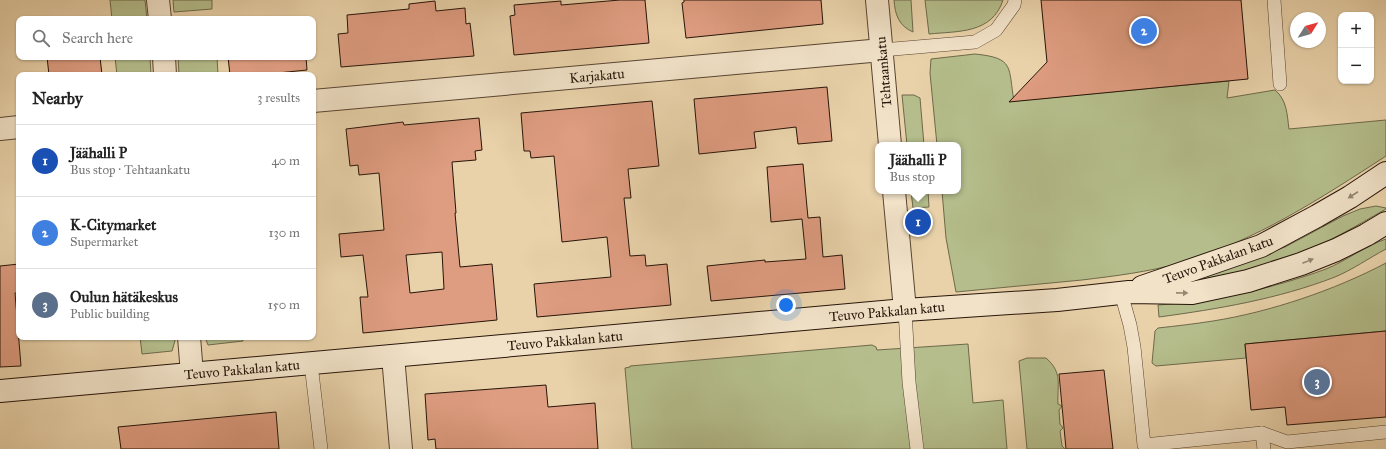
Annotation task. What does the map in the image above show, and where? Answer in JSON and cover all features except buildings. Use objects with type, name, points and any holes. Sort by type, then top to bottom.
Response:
[{"type":"street","points":[[158,0],[160,16]]},
{"type":"street","name":"Tehtaankatu","points":[[877,0],[890,142]]},
{"type":"street","name":"Karjakatu","points":[[316,101],[882,50]]},
{"type":"street","points":[[164,60],[165,72]]},
{"type":"street","points":[[0,129],[16,127]]},
{"type":"street","name":"Teuvo Pakkalan katu","points":[[1126,293],[1261,246],[1311,220],[1350,197],[1386,173]]},
{"type":"street","points":[[894,194],[905,310]]},
{"type":"street","name":"Teuvo Pakkalan katu","points":[[0,391],[905,310],[1057,300],[1126,293],[1192,293],[1248,281],[1301,264],[1336,250],[1386,223]]},
{"type":"street","points":[[189,340],[192,374]]},
{"type":"street","points":[[393,356],[401,449]]},
{"type":"lane","points":[[882,50],[975,42],[996,30],[1014,5],[1015,0]]},
{"type":"lane","points":[[1274,0],[1280,84]]},
{"type":"lane","points":[[1126,293],[1134,347],[1144,445],[1262,433],[1288,442],[1386,432]]},
{"type":"lane","points":[[905,310],[909,382],[917,449]]},
{"type":"lane","points":[[311,364],[320,449]]},
{"type":"lane","points":[[1262,433],[1264,449]]},
{"type":"green space","points":[[110,0],[145,0],[147,16],[112,16]]},
{"type":"green space","points":[[173,0],[212,0],[212,9],[174,12]]},
{"type":"green space","points":[[894,0],[911,0],[913,32],[904,27],[901,23],[895,10]]},
{"type":"green space","points":[[925,0],[1003,0],[998,11],[991,19],[982,25],[973,29],[962,31],[929,34]]},
{"type":"green space","points":[[975,54],[997,58],[1007,66],[1010,72],[1014,101],[1229,81],[1227,98],[1275,90],[1282,98],[1284,103],[1289,129],[1386,120],[1386,156],[1312,203],[1261,231],[1208,254],[1180,263],[1107,277],[956,292],[946,238],[942,194],[961,194],[961,142],[937,142],[930,73],[931,59]]},
{"type":"green space","points":[[115,60],[150,60],[151,72],[117,72]]},
{"type":"green space","points":[[178,60],[217,60],[218,72],[179,72]]},
{"type":"green space","points":[[902,95],[914,95],[920,98],[924,142],[907,142]]},
{"type":"green space","points":[[911,194],[928,194],[929,207],[913,208]]},
{"type":"green space","points":[[1376,206],[1386,209],[1341,234],[1306,251],[1280,261],[1251,269],[1179,285],[1285,247],[1343,216],[1360,209]]},
{"type":"green space","points":[[1386,239],[1386,249],[1335,277],[1313,285],[1248,302],[1159,317],[1158,305],[1222,297],[1285,282],[1326,269]]},
{"type":"green space","points":[[1386,263],[1386,331],[1245,344],[1246,358],[1156,366],[1152,363],[1155,331],[1158,328],[1235,317],[1279,306],[1324,291]]},
{"type":"green space","points":[[140,340],[175,340],[172,351],[142,354]]},
{"type":"green space","points":[[206,340],[243,341],[208,345]]},
{"type":"green space","points":[[968,344],[973,403],[1003,400],[1007,449],[632,449],[625,368],[630,366],[872,345],[876,347],[877,350]]},
{"type":"green space","points":[[1027,358],[1046,358],[1055,369],[1058,379],[1058,404],[1062,406],[1059,410],[1060,424],[1063,428],[1060,431],[1062,446],[1065,449],[1027,449],[1019,361]]},
{"type":"place","name":"K-Citymarket","points":[[1144,31]]},
{"type":"place","name":"Jäähalli P","points":[[918,222]]},
{"type":"place","name":"Oulun hätäkeskus","points":[[1317,382]]}]
